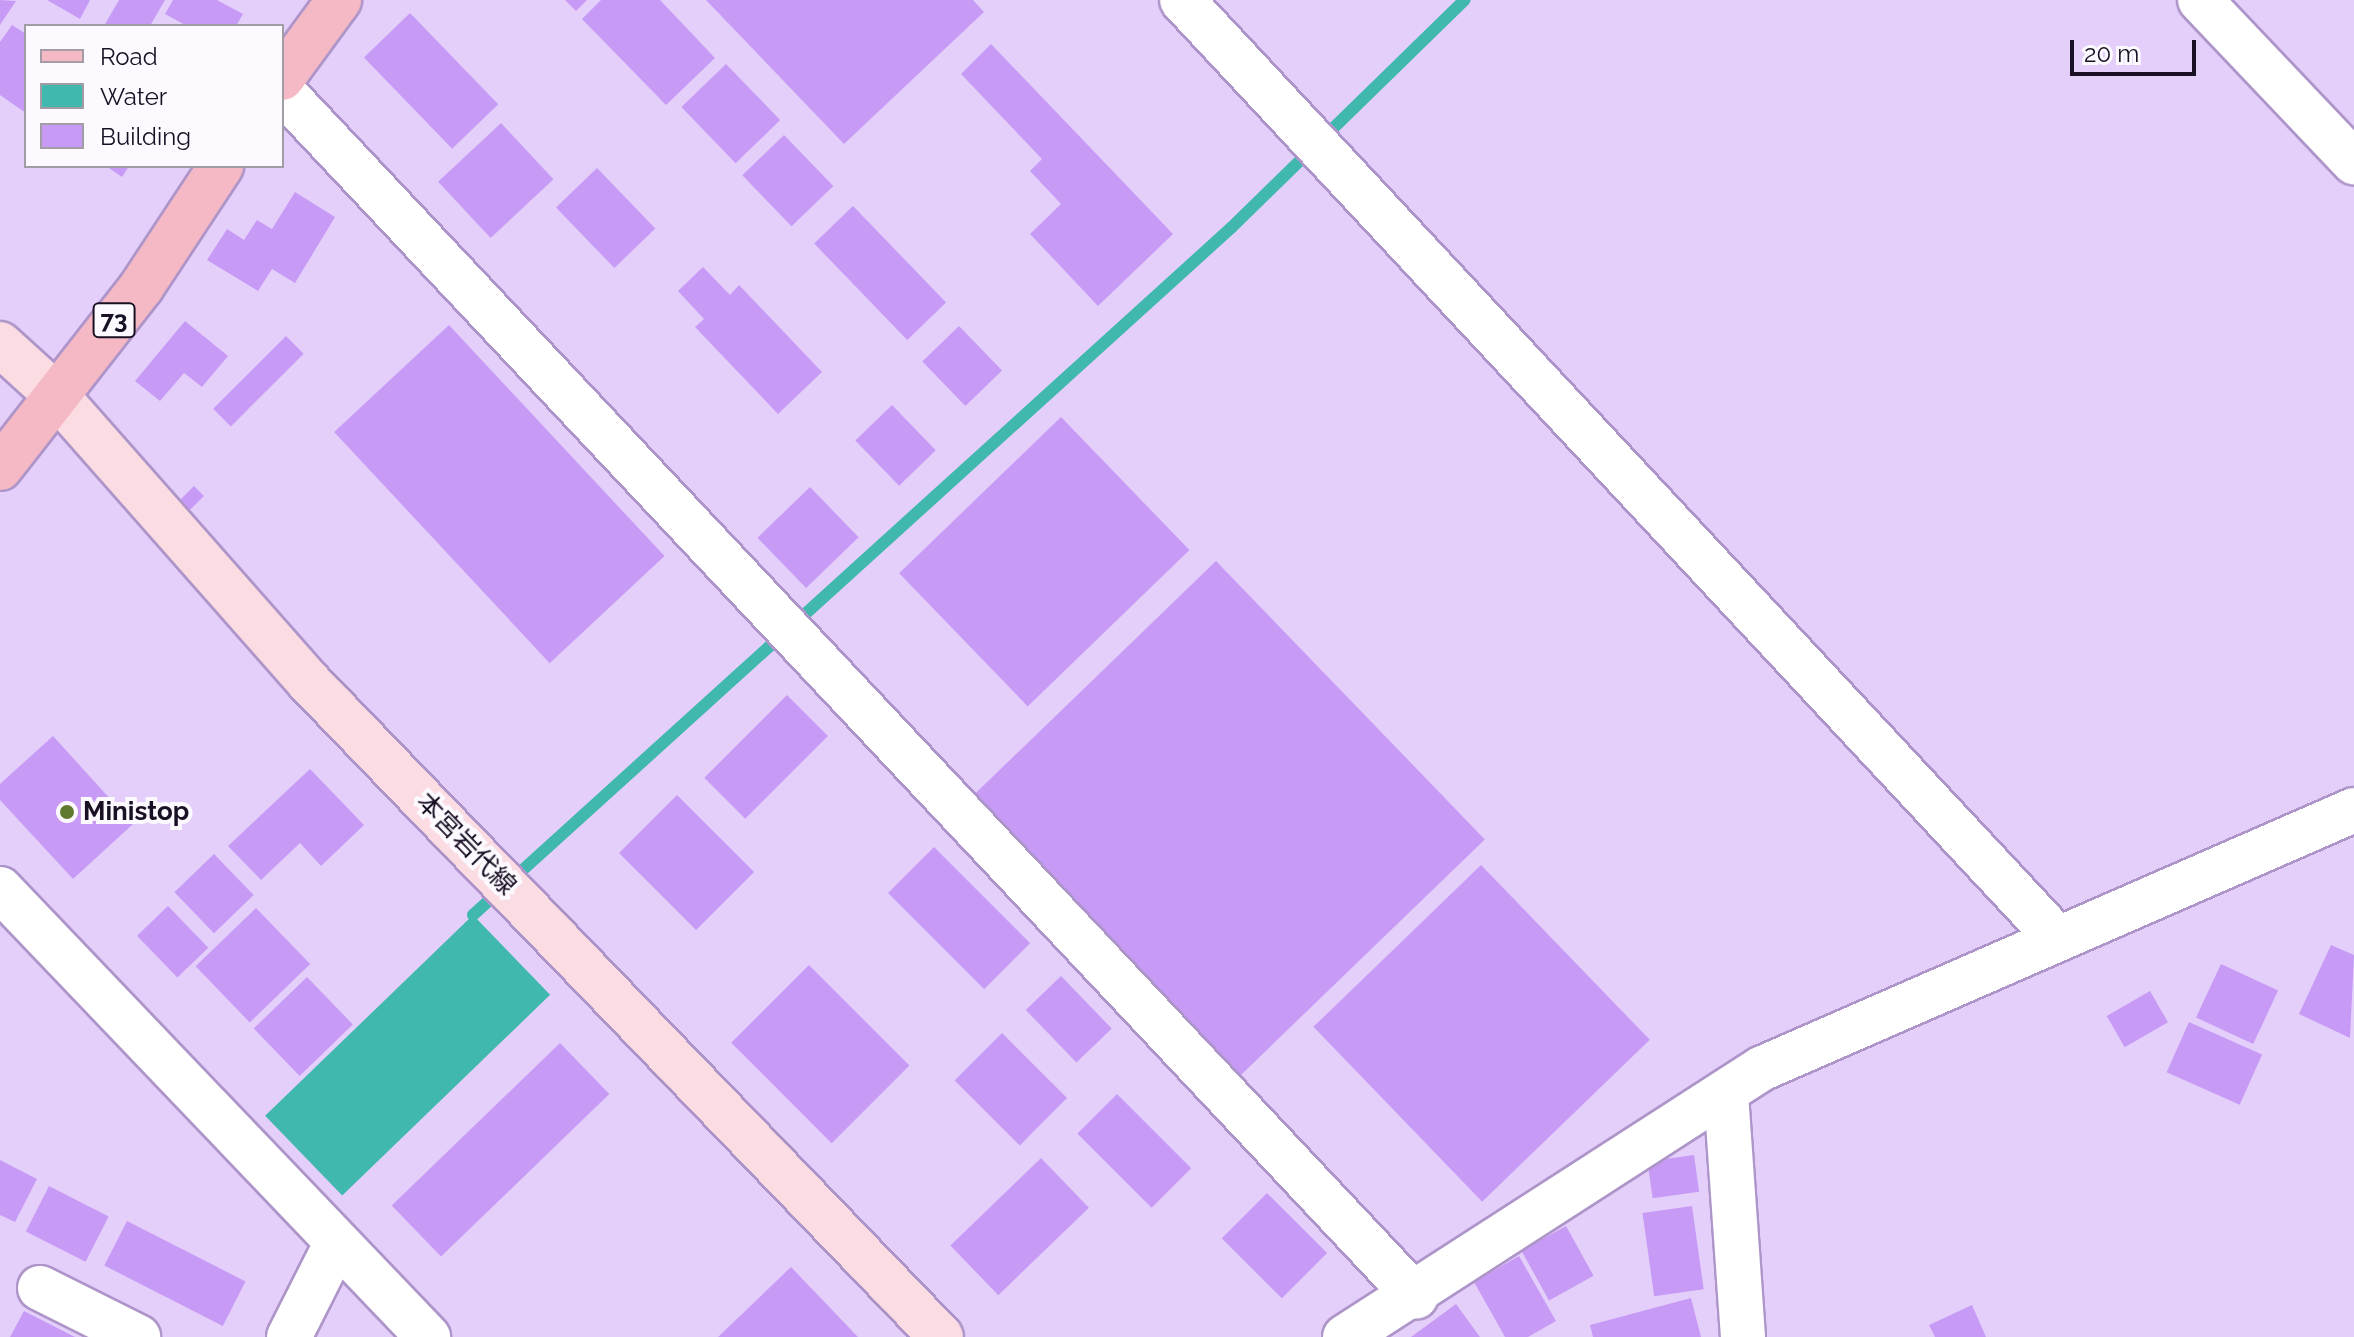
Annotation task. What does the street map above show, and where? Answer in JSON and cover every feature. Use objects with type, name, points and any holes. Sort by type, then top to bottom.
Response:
[{"type":"main road","points":[[284,75],[339,0]]},
{"type":"main road","name":"73","points":[[0,468],[142,286],[220,168]]},
{"type":"main road","name":"本宮岩代線","points":[[0,344],[55,394],[309,682],[941,1337]]},
{"type":"street","points":[[1182,0],[2058,939]]},
{"type":"street","points":[[2200,0],[2354,162]]},
{"type":"street","points":[[284,93],[1416,1297]]},
{"type":"street","points":[[1345,1337],[1416,1297],[1763,1068],[2354,810]]},
{"type":"street","points":[[0,889],[428,1337]]},
{"type":"street","points":[[1726,1094],[1743,1337]]},
{"type":"street","points":[[289,1337],[337,1242]]},
{"type":"street","points":[[40,1288],[138,1337]]},
{"type":"water","points":[[473,915],[550,995],[342,1196],[265,1116]]},
{"type":"building","points":[[0,0],[16,1],[0,25]]},
{"type":"building","points":[[47,0],[90,0],[80,19]]},
{"type":"building","points":[[119,0],[165,0],[151,24],[105,24]]},
{"type":"building","points":[[173,0],[217,0],[243,14],[237,24],[183,24],[165,14]]},
{"type":"building","points":[[565,0],[587,0],[576,11]]},
{"type":"building","points":[[601,0],[660,0],[715,58],[666,105],[582,19]]},
{"type":"building","points":[[706,0],[973,0],[984,12],[844,144]]},
{"type":"building","points":[[410,13],[498,104],[452,149],[364,57]]},
{"type":"building","points":[[12,25],[24,33],[24,112],[0,95],[0,42]]},
{"type":"building","points":[[991,44],[1173,234],[1098,306],[1030,234],[1061,204],[1030,171],[1042,159],[961,74]]},
{"type":"building","points":[[726,64],[780,120],[736,163],[681,107]]},
{"type":"building","points":[[501,123],[554,179],[491,238],[438,182]]},
{"type":"building","points":[[784,135],[833,186],[792,226],[742,175]]},
{"type":"building","points":[[109,168],[128,168],[122,177]]},
{"type":"building","points":[[597,168],[655,228],[614,268],[556,208]]},
{"type":"building","points":[[295,192],[335,217],[295,283],[272,269],[258,291],[207,260],[227,229],[244,240],[257,220],[272,229]]},
{"type":"building","points":[[853,206],[946,302],[907,340],[814,244]]},
{"type":"building","points":[[703,267],[730,295],[739,285],[822,372],[778,414],[695,327],[704,319],[678,291]]},
{"type":"building","points":[[185,321],[228,356],[202,387],[184,373],[160,401],[135,381]]},
{"type":"building","points":[[449,325],[665,556],[550,663],[334,432]]},
{"type":"building","points":[[959,326],[1002,371],[965,406],[922,361]]},
{"type":"building","points":[[286,336],[304,354],[231,427],[213,409]]},
{"type":"building","points":[[892,405],[936,450],[899,486],[855,440]]},
{"type":"building","points":[[1061,417],[1190,550],[1028,706],[899,573]]},
{"type":"building","points":[[194,486],[204,496],[176,524],[166,514]]},
{"type":"building","points":[[810,487],[859,537],[806,588],[757,538]]},
{"type":"building","points":[[1216,561],[1485,839],[1235,1081],[966,803]]},
{"type":"building","points":[[787,695],[828,736],[745,819],[704,778]]},
{"type":"building","name":"Ministop","points":[[53,736],[133,824],[73,879],[0,800],[0,784]]},
{"type":"building","points":[[310,769],[364,825],[321,866],[300,843],[261,880],[228,846]]},
{"type":"building","points":[[677,795],[754,872],[696,930],[619,853]]},
{"type":"building","points":[[934,847],[1030,943],[984,989],[888,893]]},
{"type":"building","points":[[214,854],[254,895],[214,933],[174,892]]},
{"type":"building","points":[[1481,865],[1650,1040],[1482,1202],[1313,1027]]},
{"type":"building","points":[[168,906],[208,948],[177,978],[137,936]]},
{"type":"building","points":[[256,908],[310,964],[250,1022],[196,966]]},
{"type":"building","points":[[2331,945],[2354,955],[2350,1038],[2299,1014]]},
{"type":"building","points":[[2221,964],[2278,991],[2253,1044],[2196,1017]]},
{"type":"building","points":[[809,965],[909,1065],[832,1143],[731,1043]]},
{"type":"building","points":[[1061,976],[1112,1029],[1076,1063],[1026,1010]]},
{"type":"building","points":[[307,977],[353,1024],[300,1076],[254,1028]]},
{"type":"building","points":[[2150,991],[2168,1022],[2125,1047],[2107,1016]]},
{"type":"building","points":[[2189,1022],[2262,1055],[2240,1105],[2167,1072]]},
{"type":"building","points":[[1002,1033],[1067,1098],[1020,1145],[955,1080]]},
{"type":"building","points":[[560,1043],[609,1094],[441,1257],[392,1206]]},
{"type":"building","points":[[1117,1094],[1191,1168],[1152,1208],[1077,1134]]},
{"type":"building","points":[[1694,1155],[1699,1192],[1653,1198],[1647,1162]]},
{"type":"building","points":[[1041,1158],[1089,1208],[998,1295],[950,1246]]},
{"type":"building","points":[[0,1160],[37,1179],[15,1222],[0,1215]]},
{"type":"building","points":[[49,1186],[109,1216],[86,1262],[26,1231]]},
{"type":"building","points":[[1267,1193],[1327,1253],[1282,1298],[1222,1238]]},
{"type":"building","points":[[1692,1206],[1704,1289],[1654,1296],[1642,1213]]},
{"type":"building","points":[[127,1221],[246,1281],[223,1326],[104,1266]]},
{"type":"building","points":[[1566,1226],[1594,1276],[1549,1301],[1521,1251]]},
{"type":"building","points":[[1519,1256],[1556,1321],[1528,1337],[1505,1337],[1474,1282]]},
{"type":"building","points":[[791,1267],[858,1337],[718,1337]]},
{"type":"building","points":[[1691,1298],[1701,1337],[1593,1337],[1590,1325]]},
{"type":"building","points":[[1456,1304],[1480,1337],[1411,1337]]},
{"type":"building","points":[[1972,1305],[1986,1337],[1935,1337],[1929,1325]]},
{"type":"building","points":[[24,1311],[75,1337],[10,1337]]},
{"type":"waterway","points":[[473,915],[1232,227],[1465,0]]},
{"type":"place","name":"Ministop","points":[[67,812]]}]
